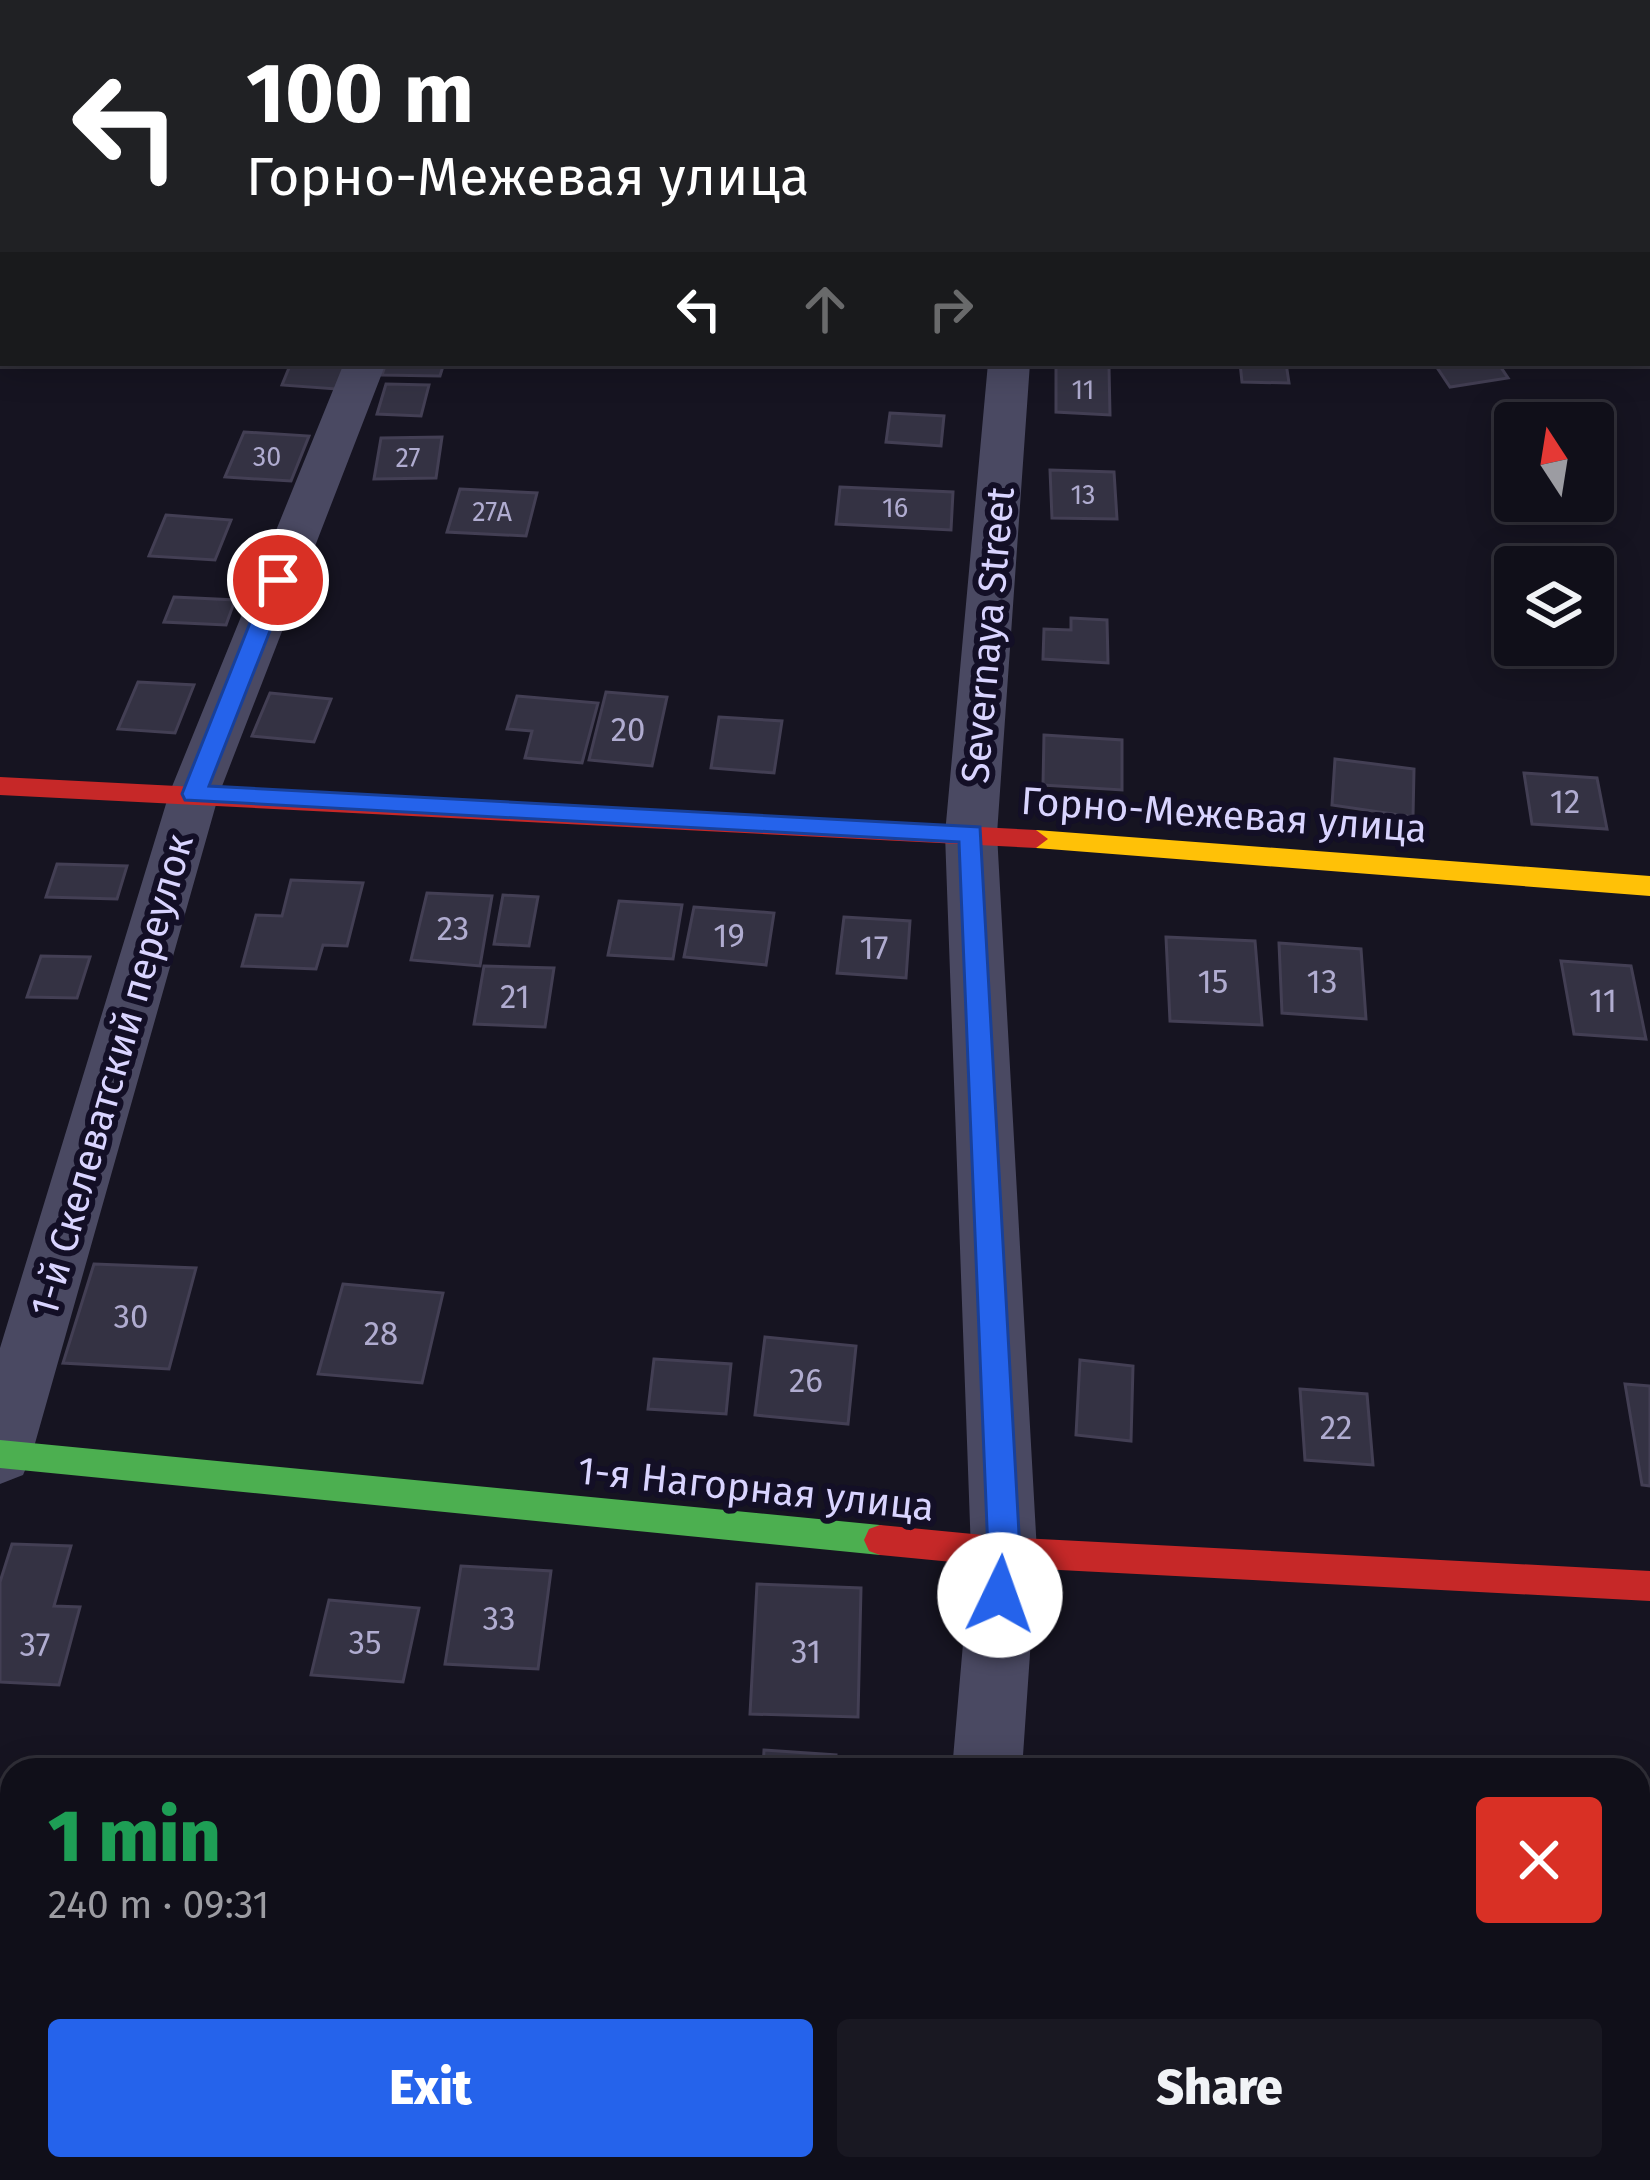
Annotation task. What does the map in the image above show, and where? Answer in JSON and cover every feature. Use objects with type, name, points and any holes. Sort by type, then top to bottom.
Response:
[{"type":"street","name":"1-й Скелеватский переулок","points":[[0,1454],[194,794],[363,366]]},
{"type":"street","name":"Severnaya Street","points":[[988,1758],[1004,1552],[971,833],[1010,366]]},
{"type":"street","name":"Горно-Межевая улица","points":[[0,786],[971,833],[1650,886]]},
{"type":"street","name":"1-я Нагорная улица","points":[[0,1454],[1004,1552],[1650,1586]]},
{"type":"building","points":[[290,366],[346,366],[336,389],[282,385]]},
{"type":"building","points":[[385,366],[443,366],[440,376],[382,375]]},
{"type":"building","points":[[1056,366],[1109,367],[1110,415],[1056,412]]},
{"type":"building","points":[[1240,366],[1286,366],[1289,383],[1242,382]]},
{"type":"building","points":[[1436,366],[1500,366],[1508,378],[1450,387]]},
{"type":"building","points":[[386,384],[429,385],[421,416],[377,414]]},
{"type":"building","points":[[890,413],[944,416],[941,446],[886,442]]},
{"type":"building","points":[[244,432],[309,436],[291,481],[225,477]]},
{"type":"building","points":[[442,437],[436,478],[374,479],[381,438]]},
{"type":"building","points":[[1050,470],[1114,472],[1117,519],[1052,518]]},
{"type":"building","points":[[840,487],[953,492],[951,530],[836,524]]},
{"type":"building","points":[[460,489],[537,493],[526,536],[447,532]]},
{"type":"building","points":[[166,515],[231,520],[215,560],[149,556]]},
{"type":"building","points":[[174,597],[235,600],[226,625],[164,622]]},
{"type":"building","points":[[1071,618],[1107,620],[1108,663],[1043,659],[1044,629],[1071,630]]},
{"type":"building","points":[[138,682],[194,685],[175,733],[118,729]]},
{"type":"building","points":[[606,692],[667,697],[652,766],[589,760]]},
{"type":"building","points":[[270,693],[331,699],[314,742],[252,736]]},
{"type":"building","points":[[517,696],[598,703],[582,763],[525,758],[532,731],[507,729]]},
{"type":"building","points":[[719,717],[782,721],[774,773],[711,768]]},
{"type":"building","points":[[1044,735],[1122,740],[1122,790],[1043,785]]},
{"type":"building","points":[[1335,759],[1414,769],[1413,817],[1332,805]]},
{"type":"building","points":[[1524,773],[1597,778],[1607,829],[1532,824]]},
{"type":"building","points":[[57,864],[127,866],[117,899],[46,897]]},
{"type":"building","points":[[291,880],[363,883],[347,946],[323,945],[316,969],[242,966],[256,915],[282,916]]},
{"type":"building","points":[[427,893],[492,896],[480,966],[411,960]]},
{"type":"building","points":[[503,895],[538,897],[529,946],[494,944]]},
{"type":"building","points":[[619,901],[682,905],[673,959],[608,955]]},
{"type":"building","points":[[694,907],[774,913],[766,965],[684,957]]},
{"type":"building","points":[[844,917],[910,921],[906,978],[837,973]]},
{"type":"building","points":[[1166,937],[1255,941],[1262,1025],[1170,1021]]},
{"type":"building","points":[[1279,943],[1361,949],[1366,1019],[1282,1013]]},
{"type":"building","points":[[41,956],[90,957],[77,998],[27,997]]},
{"type":"building","points":[[1561,961],[1631,966],[1646,1039],[1574,1034]]},
{"type":"building","points":[[484,966],[554,968],[545,1027],[474,1024]]},
{"type":"building","points":[[94,1264],[196,1268],[169,1369],[63,1363]]},
{"type":"building","points":[[343,1284],[443,1293],[422,1383],[318,1374]]},
{"type":"building","points":[[765,1337],[856,1346],[848,1424],[755,1415]]},
{"type":"building","points":[[654,1359],[731,1364],[726,1414],[648,1409]]},
{"type":"building","points":[[1080,1360],[1133,1366],[1131,1441],[1076,1435]]},
{"type":"building","points":[[1625,1384],[1650,1386],[1650,1486],[1642,1485]]},
{"type":"building","points":[[1300,1389],[1367,1394],[1373,1465],[1305,1460]]},
{"type":"building","points":[[12,1544],[71,1546],[54,1606],[80,1607],[59,1685],[0,1682],[0,1582]]},
{"type":"building","points":[[461,1566],[551,1571],[538,1669],[445,1664]]},
{"type":"building","points":[[757,1584],[861,1588],[858,1717],[750,1714]]},
{"type":"building","points":[[329,1600],[419,1608],[403,1682],[311,1675]]},
{"type":"building","points":[[764,1750],[836,1755],[836,1758],[764,1758]]},
{"type":"traffic: fast","points":[[0,1454],[880,1540]]},
{"type":"traffic: slow","points":[[1036,839],[1650,886]]},
{"type":"traffic: jam","points":[[0,786],[1036,839]]},
{"type":"traffic: jam","points":[[880,1540],[1004,1552],[1650,1586]]},
{"type":"route","points":[[278,580],[194,794],[971,833],[1004,1552],[1000,1595]]}]
